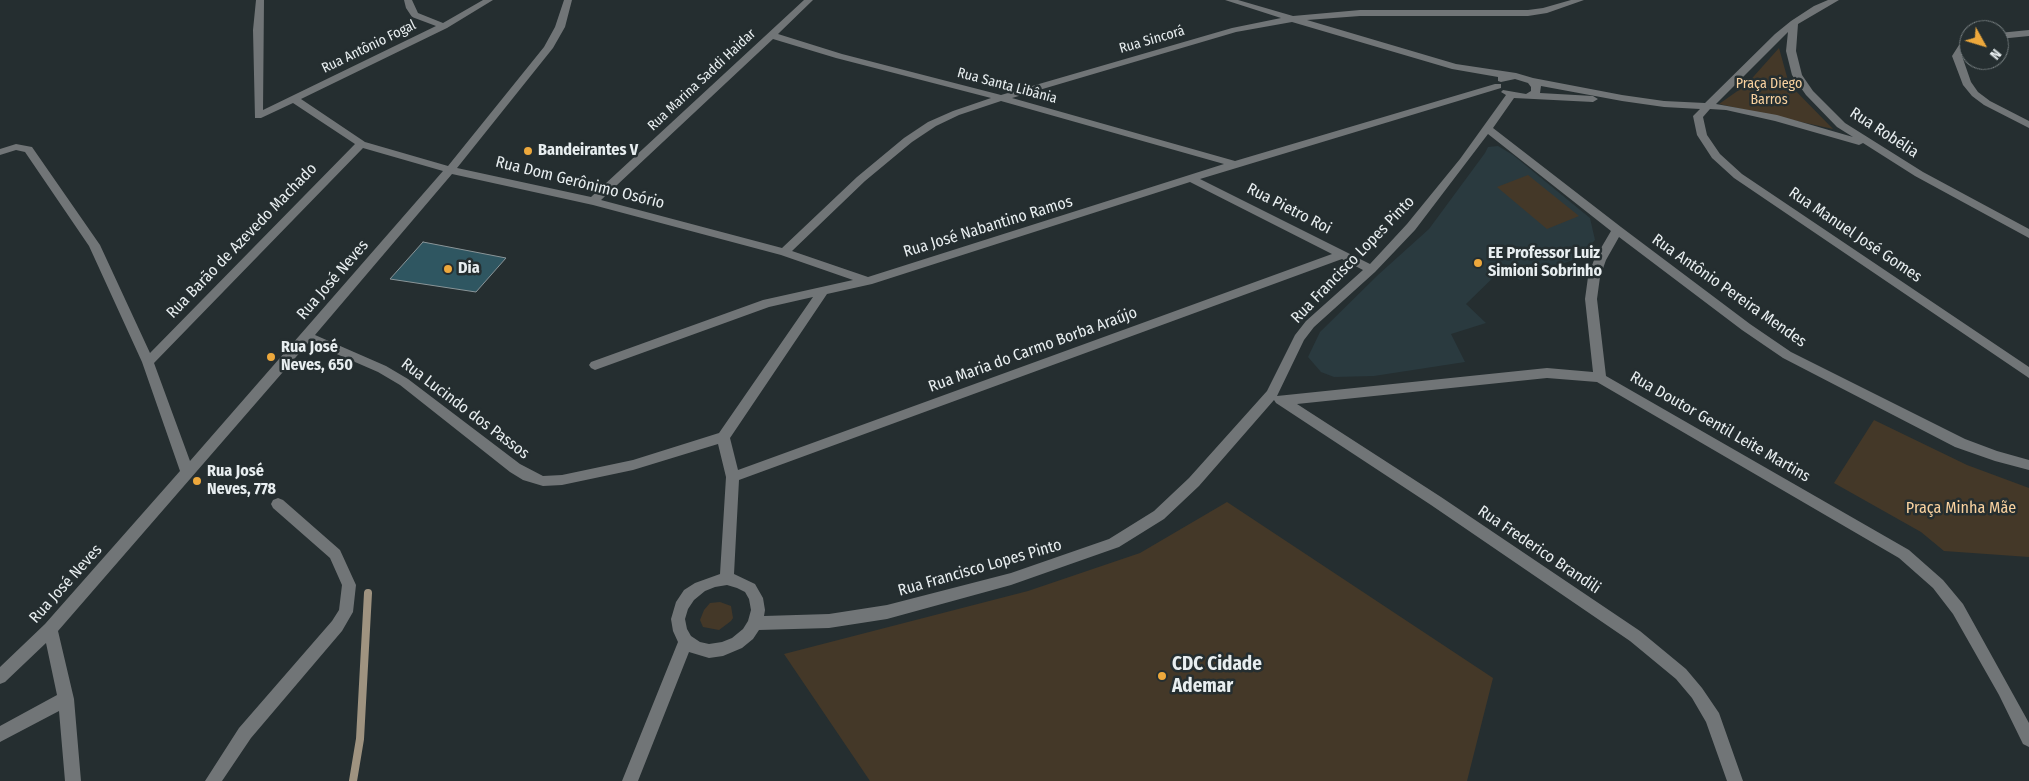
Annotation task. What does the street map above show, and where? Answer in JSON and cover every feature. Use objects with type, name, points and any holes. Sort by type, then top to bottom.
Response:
[{"type":"street","name":"Rua Antônio Fogal","points":[[260,0],[258,116],[444,26],[489,0]]},
{"type":"street","points":[[408,0],[410,8],[415,15],[444,26]]},
{"type":"street","name":"Rua José Neves","points":[[0,677],[50,629],[450,170],[548,48],[560,27],[568,0]]},
{"type":"street","name":"Rua Marina Saddi Haidar","points":[[593,201],[809,0]]},
{"type":"street","points":[[1229,0],[1455,67],[1516,76],[1531,81],[1622,98],[1664,104],[1710,105],[1777,118],[1878,148]]},
{"type":"street","name":"Rua Sincorá","points":[[784,252],[861,179],[908,140],[932,124],[956,112],[1235,30],[1291,19],[1360,12],[1528,13],[1544,11],[1580,0]]},
{"type":"street","points":[[1710,105],[1778,36],[1817,8],[1835,0]]},
{"type":"street","name":"Rua Robélia","points":[[1794,23],[1792,51],[1797,75],[1809,93],[1841,125],[1919,174],[1992,212],[2029,234]]},
{"type":"street","points":[[2009,35],[2029,33]]},
{"type":"street","name":"Rua Santa Libânia","points":[[771,35],[839,56],[1001,98],[1235,164]]},
{"type":"street","points":[[1455,67],[1504,90],[1530,96],[1604,100],[1622,98]]},
{"type":"street","points":[[1962,70],[1966,83],[1975,94],[2029,125]]},
{"type":"street","name":"Rua Francisco Lopes Pinto","points":[[755,623],[829,621],[887,612],[1011,579],[1114,543],[1159,515],[1277,398],[1299,338],[1310,324],[1371,269],[1411,227],[1488,129],[1496,115],[1504,90],[1499,80],[1508,76]]},
{"type":"street","points":[[1496,115],[1536,91],[1536,86],[1531,81]]},
{"type":"street","name":"Rua José Nabantino Ramos","points":[[594,365],[767,302],[868,281],[1235,164],[1468,94],[1504,90]]},
{"type":"street","name":"Rua Dom Gerônimo Osório","points":[[294,99],[361,144],[450,170],[593,201],[784,252],[868,281]]},
{"type":"street","name":"Rua Manuel José Gomes","points":[[1710,105],[1698,116],[1702,135],[1716,156],[1738,176],[2029,373]]},
{"type":"street","name":"Rua Antônio Pereira Mendes","points":[[1488,129],[1746,327],[1787,355],[1960,443],[1995,456],[2029,465]]},
{"type":"street","name":"Rua Barão de Azevedo Machado","points":[[148,362],[361,144]]},
{"type":"street","points":[[0,152],[16,147],[28,149],[94,245],[148,362],[187,472]]},
{"type":"street","name":"Rua Pietro Roi","points":[[1192,179],[1371,269]]},
{"type":"street","points":[[1600,378],[1591,299],[1594,277],[1600,260],[1618,230]]},
{"type":"street","name":"Rua Maria do Carmo Borba Araújo","points":[[733,477],[1344,254]]},
{"type":"street","points":[[727,579],[733,477],[723,437],[823,291]]},
{"type":"street","name":"Rua Lucindo dos Passos","points":[[307,336],[382,368],[404,382],[515,468],[528,476],[543,481],[562,480],[633,465],[723,437]]},
{"type":"street","name":"Rua Doutor Gentil Leite Martins","points":[[1277,398],[1547,373],[1574,374],[1600,378],[1904,554],[1938,584],[1958,609],[2004,690],[2029,739]]},
{"type":"street","name":"Rua Frederico Brandili","points":[[1277,398],[1436,500],[1627,631],[1681,674],[1698,693],[1713,718],[1735,781]]},
{"type":"street","points":[[213,781],[245,733],[337,626],[346,612],[349,585],[336,554],[278,504]]},
{"type":"street","points":[[727,579],[740,582],[750,588],[756,598],[758,610],[755,623],[748,634],[737,643],[723,649],[709,650],[696,648],[686,641],[680,631],[678,619],[681,607],[689,595],[700,586],[713,581],[727,579]]},
{"type":"street","points":[[50,629],[66,699],[73,781]]},
{"type":"street","points":[[630,781],[686,641]]},
{"type":"street","points":[[0,734],[66,699]]},
{"type":"shaded area","name":"EE Professor Luiz Simioni Sobrinho","points":[[1498,146],[1513,155],[1590,218],[1595,240],[1578,258],[1520,280],[1503,268],[1466,304],[1486,323],[1451,334],[1465,362],[1374,376],[1334,377],[1321,372],[1308,357],[1320,332],[1379,274],[1429,229],[1488,147]]},
{"type":"green space","name":"Praça Diego Barros","points":[[1779,48],[1789,84],[1833,129],[1719,104],[1746,85]]},
{"type":"green space","points":[[1528,175],[1579,216],[1547,229],[1497,187]]},
{"type":"green space","name":"Praça Minha Mãe","points":[[1874,420],[1967,465],[2029,488],[2029,557],[1944,551],[1921,532],[1834,483]]},
{"type":"green space","points":[[1227,502],[1493,678],[1467,781],[870,781],[784,654],[1028,591],[1140,553]]},
{"type":"green space","points":[[720,602],[731,606],[733,618],[731,621],[719,630],[703,627],[700,620],[704,610],[710,603]]},
{"type":"building","name":"Dia","points":[[423,242],[506,258],[476,292],[390,279]]},
{"type":"waterway","points":[[353,781],[360,739],[368,593]]},
{"type":"place","name":"Bandeirantes V","points":[[528,151]]},
{"type":"place","name":"EE Professor Luiz Simioni Sobrinho","points":[[1478,263]]},
{"type":"place","name":"Dia","points":[[448,269]]},
{"type":"place","name":"Rua José Neves, 650","points":[[271,357]]},
{"type":"place","name":"Rua José Neves, 778","points":[[197,481]]},
{"type":"place","name":"CDC Cidade Ademar","points":[[1162,676]]}]
